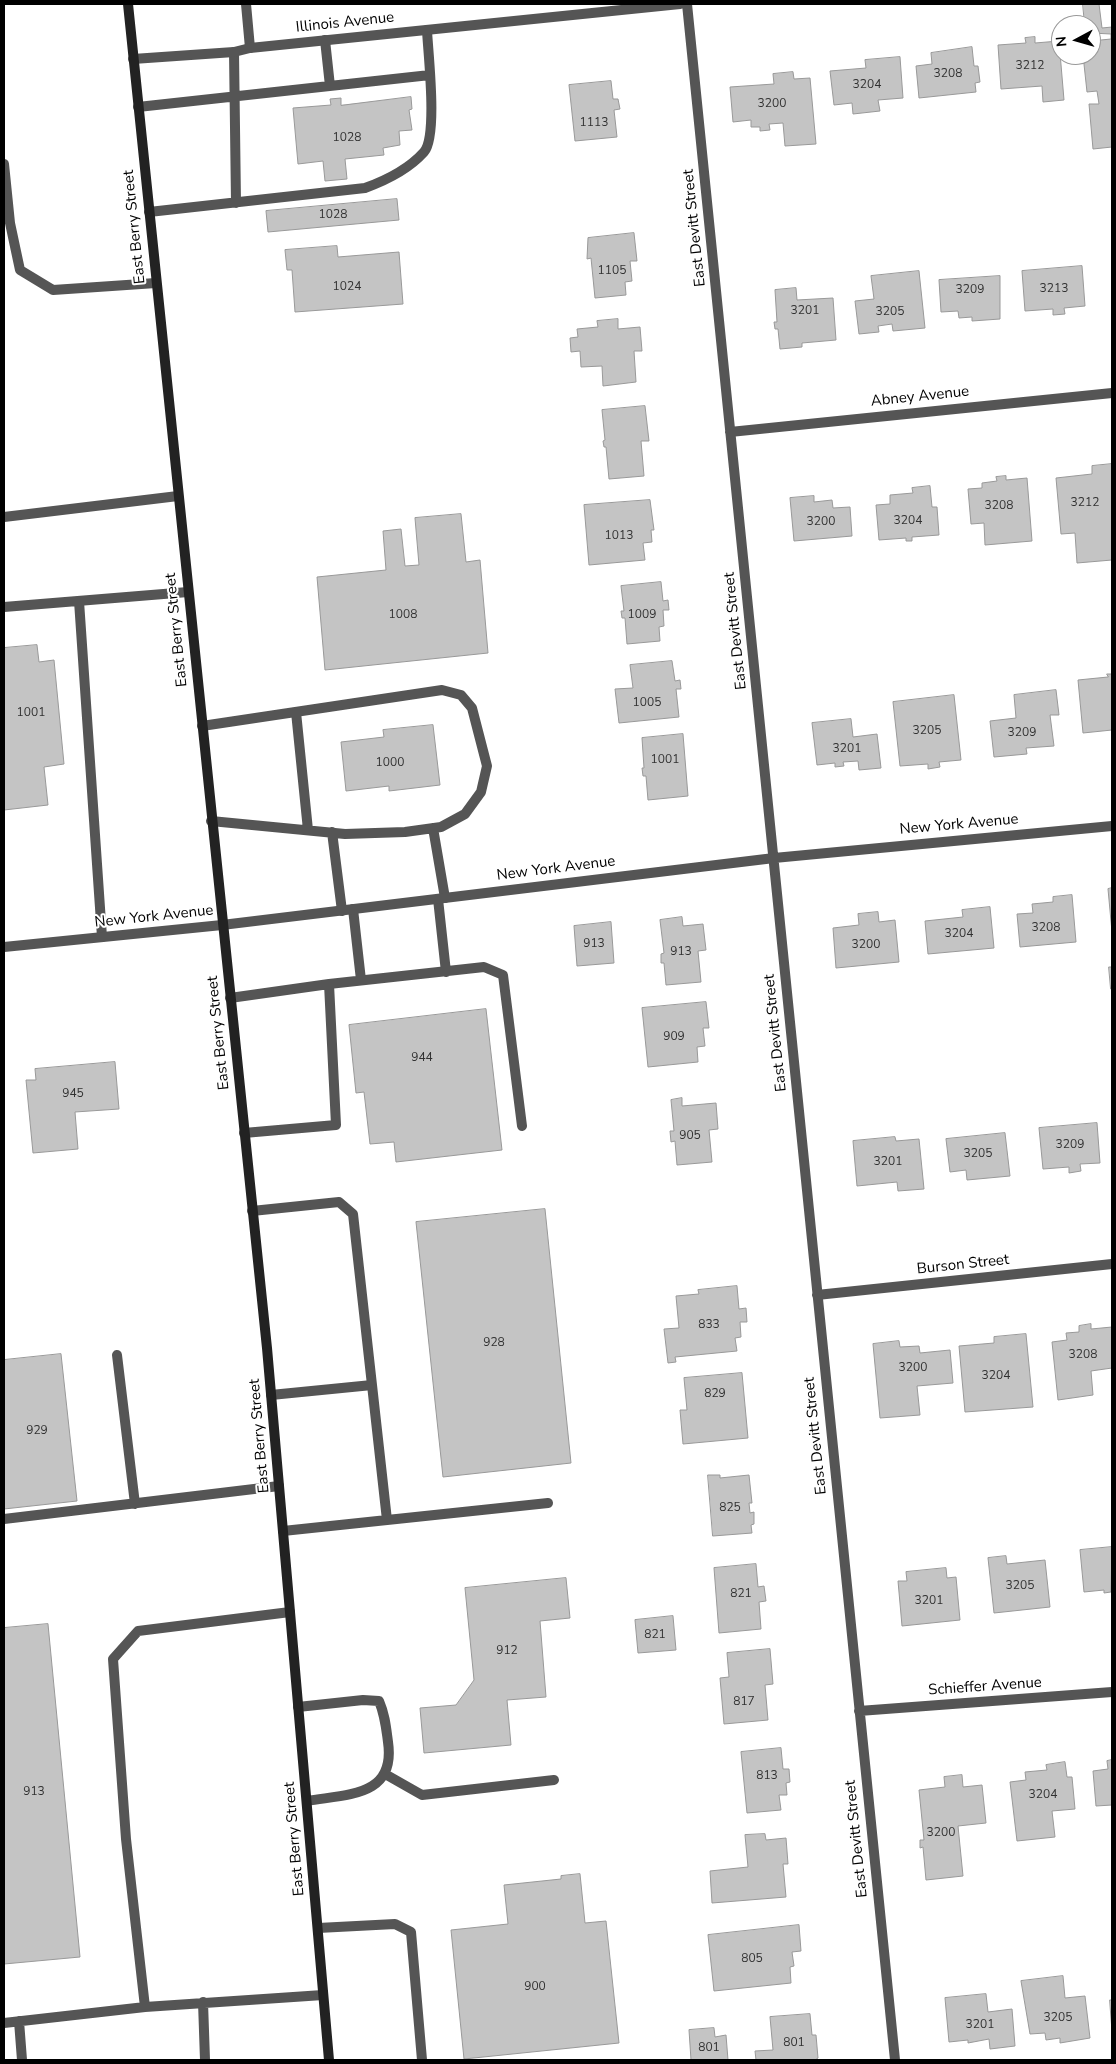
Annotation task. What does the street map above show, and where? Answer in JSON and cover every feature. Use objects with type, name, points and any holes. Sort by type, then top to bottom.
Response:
[{"type":"main road","name":"East Berry Street","points":[[128,4],[271,1395],[329,2060]]},
{"type":"street","points":[[246,4],[250,48]]},
{"type":"street","name":"Illinois Avenue","points":[[133,59],[234,52],[250,48],[680,4]]},
{"type":"street","name":"East Devitt Street","points":[[687,4],[895,2060]]},
{"type":"street","points":[[148,212],[365,188],[394,177],[426,151],[432,115],[427,30]]},
{"type":"street","points":[[325,40],[330,86]]},
{"type":"street","points":[[234,52],[236,202]]},
{"type":"street","points":[[138,107],[430,75]]},
{"type":"street","points":[[4,164],[10,223],[20,270],[53,290],[156,283]]},
{"type":"street","name":"Abney Avenue","points":[[730,432],[1112,393]]},
{"type":"street","points":[[4,517],[178,496]]},
{"type":"street","points":[[4,607],[188,592]]},
{"type":"street","points":[[79,601],[102,937]]},
{"type":"street","points":[[202,726],[442,690],[461,695],[472,708],[487,766],[480,792],[465,814],[433,828],[405,832],[332,832],[211,821]]},
{"type":"street","points":[[296,712],[308,830]]},
{"type":"street","name":"New York Avenue","points":[[4,947],[222,925],[774,858],[1112,826]]},
{"type":"street","points":[[433,828],[442,898],[446,972]]},
{"type":"street","points":[[332,832],[342,911]]},
{"type":"street","points":[[353,909],[361,980]]},
{"type":"street","points":[[230,998],[361,980],[484,967],[503,974],[522,1126]]},
{"type":"street","points":[[244,1133],[336,1125],[329,984]]},
{"type":"street","points":[[252,1212],[339,1202],[353,1214],[387,1520]]},
{"type":"street","name":"Burson Street","points":[[817,1295],[1112,1264]]},
{"type":"street","points":[[117,1355],[135,1504]]},
{"type":"street","points":[[271,1395],[372,1385]]},
{"type":"street","points":[[4,1519],[279,1486]]},
{"type":"street","points":[[283,1531],[548,1503]]},
{"type":"street","points":[[146,2007],[126,1839],[113,1659],[138,1631],[290,1612]]},
{"type":"street","name":"Schieffer Avenue","points":[[859,1711],[1112,1692]]},
{"type":"street","points":[[298,1707],[363,1700],[379,1701],[384,1713],[390,1751],[388,1769],[381,1781],[365,1792],[306,1801]]},
{"type":"street","points":[[385,1774],[422,1795],[554,1780]]},
{"type":"street","points":[[318,1928],[395,1924],[411,1932],[422,2060]]},
{"type":"street","points":[[4,2023],[146,2007],[324,1994]]},
{"type":"street","points":[[203,2002],[206,2060]]},
{"type":"street","points":[[19,2021],[22,2060]]},
{"type":"building","points":[[1083,4],[1099,4],[1100,15],[1084,15]]},
{"type":"building","points":[[1101,20],[1102,28],[1112,27],[1112,147],[1093,149],[1089,104],[1099,104],[1097,91],[1087,92],[1084,65],[1101,65],[1101,40],[1111,39],[1111,34],[1101,34]]},
{"type":"building","points":[[1035,37],[1035,43],[1051,42],[1051,65],[1061,65],[1064,100],[1043,102],[1042,86],[1001,89],[998,45],[1026,43],[1025,38]]},
{"type":"building","points":[[972,47],[974,66],[978,66],[980,82],[975,83],[976,92],[919,98],[916,66],[932,64],[931,53]]},
{"type":"building","points":[[900,57],[903,98],[878,100],[880,111],[853,114],[852,103],[834,105],[830,71],[866,68],[865,60]]},
{"type":"building","points":[[793,72],[794,79],[810,78],[816,144],[785,146],[783,123],[769,124],[770,130],[760,131],[760,127],[751,127],[751,120],[733,122],[730,87],[774,84],[773,74]]},
{"type":"building","points":[[611,81],[613,99],[618,99],[620,109],[614,110],[617,137],[575,141],[569,85]]},
{"type":"building","points":[[411,97],[412,109],[409,110],[412,130],[399,131],[400,145],[383,148],[384,155],[345,159],[347,179],[325,181],[323,161],[298,164],[293,108],[331,105],[330,99],[341,98],[341,105]]},
{"type":"building","points":[[397,199],[399,220],[268,232],[266,211]]},
{"type":"building","points":[[634,233],[637,261],[630,261],[632,281],[625,282],[626,295],[595,298],[591,258],[587,259],[588,238]]},
{"type":"building","points":[[337,246],[338,257],[399,252],[403,304],[295,312],[292,270],[287,270],[285,250]]},
{"type":"building","points":[[1082,266],[1085,306],[1064,308],[1065,314],[1053,315],[1053,309],[1025,311],[1022,271]]},
{"type":"building","points":[[919,271],[925,328],[893,331],[892,324],[878,326],[879,332],[859,334],[855,301],[874,299],[871,276]]},
{"type":"building","points":[[1000,276],[1000,319],[972,321],[972,317],[959,318],[958,311],[941,312],[939,280]]},
{"type":"building","points":[[796,288],[797,300],[833,298],[836,340],[802,343],[802,347],[780,349],[778,329],[775,329],[774,322],[777,322],[775,290]]},
{"type":"building","points":[[618,319],[618,329],[640,327],[642,351],[634,351],[636,382],[603,386],[602,366],[581,367],[580,351],[571,352],[570,338],[578,337],[577,329],[598,327],[597,321]]},
{"type":"building","points":[[645,406],[649,441],[641,441],[644,476],[609,479],[606,447],[604,447],[603,441],[605,440],[602,410]]},
{"type":"building","points":[[1112,464],[1112,560],[1077,563],[1075,533],[1061,534],[1056,478],[1092,474],[1092,466]]},
{"type":"building","points":[[1006,476],[1006,480],[1027,478],[1032,541],[985,545],[984,523],[971,524],[968,489],[982,488],[982,483],[997,481],[996,477]]},
{"type":"building","points":[[930,486],[932,507],[937,507],[939,535],[912,537],[912,541],[906,541],[906,538],[879,540],[876,505],[890,504],[890,495],[913,493],[912,488]]},
{"type":"building","points":[[814,496],[814,502],[832,500],[833,508],[850,507],[852,536],[794,541],[790,498]]},
{"type":"building","points":[[650,500],[654,530],[651,530],[652,542],[643,543],[645,560],[589,565],[584,505]]},
{"type":"building","points":[[461,514],[466,562],[480,560],[488,653],[325,670],[317,577],[386,570],[383,531],[401,529],[405,566],[419,565],[415,518]]},
{"type":"building","points":[[661,582],[663,601],[668,600],[669,610],[663,610],[664,626],[659,627],[660,641],[627,644],[625,618],[622,618],[621,611],[624,611],[621,586]]},
{"type":"building","points":[[37,645],[39,662],[54,660],[64,764],[44,767],[48,805],[4,810],[4,648]]},
{"type":"building","points":[[672,661],[675,681],[680,680],[681,689],[676,689],[679,717],[619,723],[615,689],[633,688],[630,665]]},
{"type":"building","points":[[1107,674],[1112,674],[1112,730],[1083,733],[1078,680],[1108,677]]},
{"type":"building","points":[[1056,690],[1059,715],[1050,715],[1054,746],[1026,748],[1027,754],[994,757],[990,721],[1016,718],[1014,695]]},
{"type":"building","points":[[954,695],[961,760],[939,762],[940,767],[928,769],[928,764],[900,766],[893,702]]},
{"type":"building","points":[[851,719],[853,737],[877,734],[881,768],[859,770],[858,761],[843,762],[844,766],[835,767],[835,763],[817,765],[812,723]]},
{"type":"building","points":[[433,725],[440,785],[389,791],[389,786],[346,791],[341,742],[384,737],[383,730]]},
{"type":"building","points":[[683,734],[688,796],[648,800],[646,776],[643,776],[642,768],[644,768],[642,738]]},
{"type":"building","points":[[1112,888],[1112,932],[1108,889]]},
{"type":"building","points":[[1072,895],[1076,942],[1020,947],[1017,914],[1033,913],[1032,904],[1053,902],[1053,897]]},
{"type":"building","points":[[990,907],[994,948],[928,954],[925,921],[963,917],[962,910]]},
{"type":"building","points":[[878,912],[879,922],[895,920],[899,962],[836,968],[833,928],[859,925],[858,914]]},
{"type":"building","points":[[682,917],[683,926],[703,924],[706,950],[698,951],[701,982],[666,985],[664,963],[661,963],[661,954],[664,953],[660,920]]},
{"type":"building","points":[[611,922],[614,963],[577,966],[574,926]]},
{"type":"building","points":[[1109,967],[1112,967],[1112,989],[1111,989]]},
{"type":"building","points":[[706,1002],[709,1028],[703,1028],[705,1046],[697,1047],[698,1062],[648,1067],[642,1008]]},
{"type":"building","points":[[486,1009],[502,1150],[396,1162],[394,1142],[370,1144],[364,1092],[356,1093],[349,1025]]},
{"type":"building","points":[[115,1062],[119,1109],[75,1112],[78,1149],[33,1153],[26,1080],[36,1080],[35,1069]]},
{"type":"building","points":[[682,1098],[682,1106],[716,1103],[718,1129],[709,1130],[712,1162],[677,1165],[675,1141],[671,1142],[670,1131],[674,1131],[671,1100]]},
{"type":"building","points":[[1097,1123],[1100,1163],[1080,1164],[1081,1171],[1069,1173],[1069,1167],[1043,1169],[1039,1128]]},
{"type":"building","points":[[1005,1133],[1010,1176],[967,1180],[966,1170],[950,1172],[946,1139]]},
{"type":"building","points":[[895,1137],[896,1141],[919,1139],[924,1189],[898,1191],[897,1182],[857,1186],[853,1141]]},
{"type":"building","points":[[545,1209],[571,1463],[443,1477],[416,1222]]},
{"type":"building","points":[[737,1286],[739,1309],[746,1308],[747,1322],[740,1322],[741,1337],[735,1338],[737,1351],[675,1357],[676,1362],[668,1363],[664,1329],[679,1328],[676,1296],[699,1294],[698,1290]]},
{"type":"building","points":[[1091,1324],[1091,1329],[1112,1327],[1112,1368],[1091,1371],[1093,1395],[1058,1400],[1052,1342],[1067,1340],[1066,1333],[1079,1332],[1079,1326]]},
{"type":"building","points":[[1026,1334],[1033,1407],[965,1412],[959,1346],[994,1343],[994,1337]]},
{"type":"building","points":[[899,1341],[900,1347],[919,1346],[920,1353],[950,1350],[953,1383],[917,1386],[920,1415],[880,1418],[873,1344]]},
{"type":"building","points":[[61,1354],[77,1501],[4,1509],[4,1360]]},
{"type":"building","points":[[742,1373],[748,1438],[683,1444],[680,1410],[687,1410],[684,1378]]},
{"type":"building","points":[[708,1475],[720,1475],[720,1478],[749,1475],[752,1503],[749,1503],[750,1513],[754,1512],[754,1524],[751,1525],[752,1533],[713,1536]]},
{"type":"building","points":[[1112,1547],[1111,1592],[1104,1593],[1104,1590],[1084,1592],[1080,1550]]},
{"type":"building","points":[[1006,1556],[1007,1564],[1045,1560],[1050,1607],[994,1613],[988,1558]]},
{"type":"building","points":[[756,1564],[758,1587],[764,1586],[766,1601],[759,1602],[761,1629],[719,1633],[714,1568]]},
{"type":"building","points":[[946,1568],[947,1578],[956,1577],[960,1620],[902,1626],[898,1581],[907,1581],[906,1572]]},
{"type":"building","points":[[566,1578],[570,1618],[540,1621],[546,1697],[507,1700],[511,1745],[424,1753],[420,1708],[456,1705],[474,1680],[465,1588]]},
{"type":"building","points":[[673,1616],[676,1650],[638,1653],[635,1620]]},
{"type":"building","points":[[48,1624],[80,1957],[4,1964],[4,1628]]},
{"type":"building","points":[[770,1649],[773,1684],[765,1685],[768,1720],[724,1724],[720,1678],[729,1677],[727,1653]]},
{"type":"building","points":[[781,1748],[783,1769],[789,1769],[790,1782],[786,1783],[787,1795],[779,1795],[781,1810],[747,1813],[741,1752]]},
{"type":"building","points":[[1112,1760],[1112,1805],[1096,1806],[1093,1771],[1108,1769],[1107,1761]]},
{"type":"building","points":[[1065,1762],[1067,1777],[1072,1777],[1075,1809],[1052,1811],[1055,1837],[1017,1841],[1010,1782],[1026,1780],[1025,1772],[1047,1770],[1046,1765]]},
{"type":"building","points":[[962,1775],[963,1787],[982,1785],[986,1823],[958,1826],[963,1876],[926,1880],[923,1847],[920,1848],[920,1840],[924,1840],[919,1790],[945,1787],[944,1777]]},
{"type":"building","points":[[765,1834],[766,1840],[786,1838],[788,1864],[783,1864],[786,1897],[712,1903],[710,1871],[748,1867],[745,1835]]},
{"type":"building","points":[[580,1874],[585,1923],[606,1921],[619,2043],[464,2059],[451,1930],[508,1924],[504,1885],[561,1879],[561,1876]]},
{"type":"building","points":[[799,1925],[801,1951],[792,1952],[794,1966],[790,1967],[791,1983],[714,1991],[708,1935]]},
{"type":"building","points":[[1063,1976],[1065,1998],[1085,1996],[1090,2038],[1060,2043],[1060,2038],[1046,2040],[1045,2033],[1030,2034],[1021,1981]]},
{"type":"building","points":[[986,1994],[988,2012],[1012,2009],[1015,2046],[990,2049],[989,2039],[968,2043],[968,2040],[949,2042],[945,1998]]},
{"type":"building","points":[[1110,2000],[1112,2000],[1112,2031]]},
{"type":"building","points":[[810,2014],[812,2035],[816,2035],[818,2058],[815,2060],[756,2060],[755,2051],[773,2050],[770,2017]]},
{"type":"building","points":[[714,2028],[715,2037],[726,2035],[728,2060],[691,2060],[689,2030]]}]
